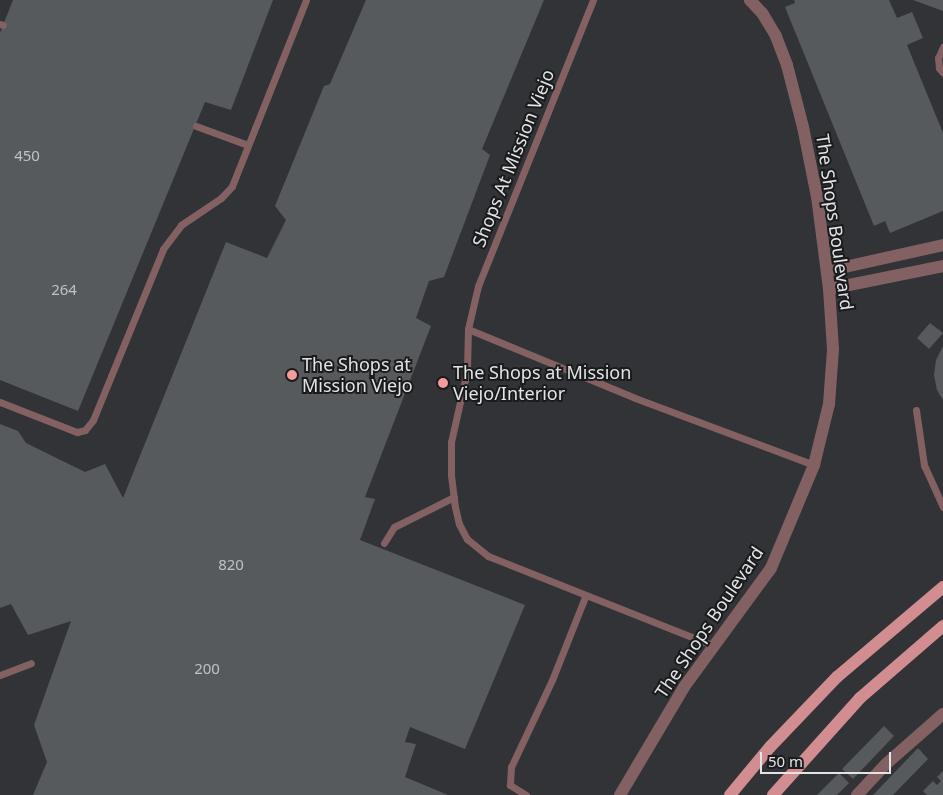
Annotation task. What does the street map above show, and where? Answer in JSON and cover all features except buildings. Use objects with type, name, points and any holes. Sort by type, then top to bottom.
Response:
[{"type":"main road","points":[[730,795],[770,747],[837,677],[943,587]]},
{"type":"main road","points":[[773,795],[860,698],[943,626]]},
{"type":"street","name":"The Shops Boulevard","points":[[620,795],[684,687],[771,568],[814,465],[829,404],[833,374],[829,289],[817,198],[797,99],[776,36],[753,1]]},
{"type":"street","points":[[827,271],[943,245]]},
{"type":"street","points":[[829,289],[943,266]]},
{"type":"street","points":[[857,795],[886,764],[943,714]]},
{"type":"lane","points":[[0,402],[66,430],[77,432],[85,430],[93,420],[163,249],[182,225],[221,198],[232,186],[306,0]]},
{"type":"lane","name":"Shops At Mission Viejo","points":[[593,0],[478,286],[468,329],[467,371],[459,398],[451,442],[451,475],[459,524],[467,539],[488,556],[585,597],[714,646]]},
{"type":"lane","points":[[943,47],[938,58],[939,68],[943,73]]},
{"type":"lane","points":[[196,126],[248,145]]},
{"type":"lane","points":[[468,329],[635,398],[814,465]]},
{"type":"lane","points":[[916,410],[924,465],[943,507]]},
{"type":"lane","points":[[384,543],[394,527],[454,497]]},
{"type":"lane","points":[[526,795],[510,785],[511,767],[552,680],[585,597]]},
{"type":"lane","points":[[0,675],[31,663]]},
{"type":"place","name":"The Shops at Mission Viejo","points":[[292,375]]},
{"type":"place","name":"The Shops at Mission Viejo/Interior","points":[[443,383]]}]
